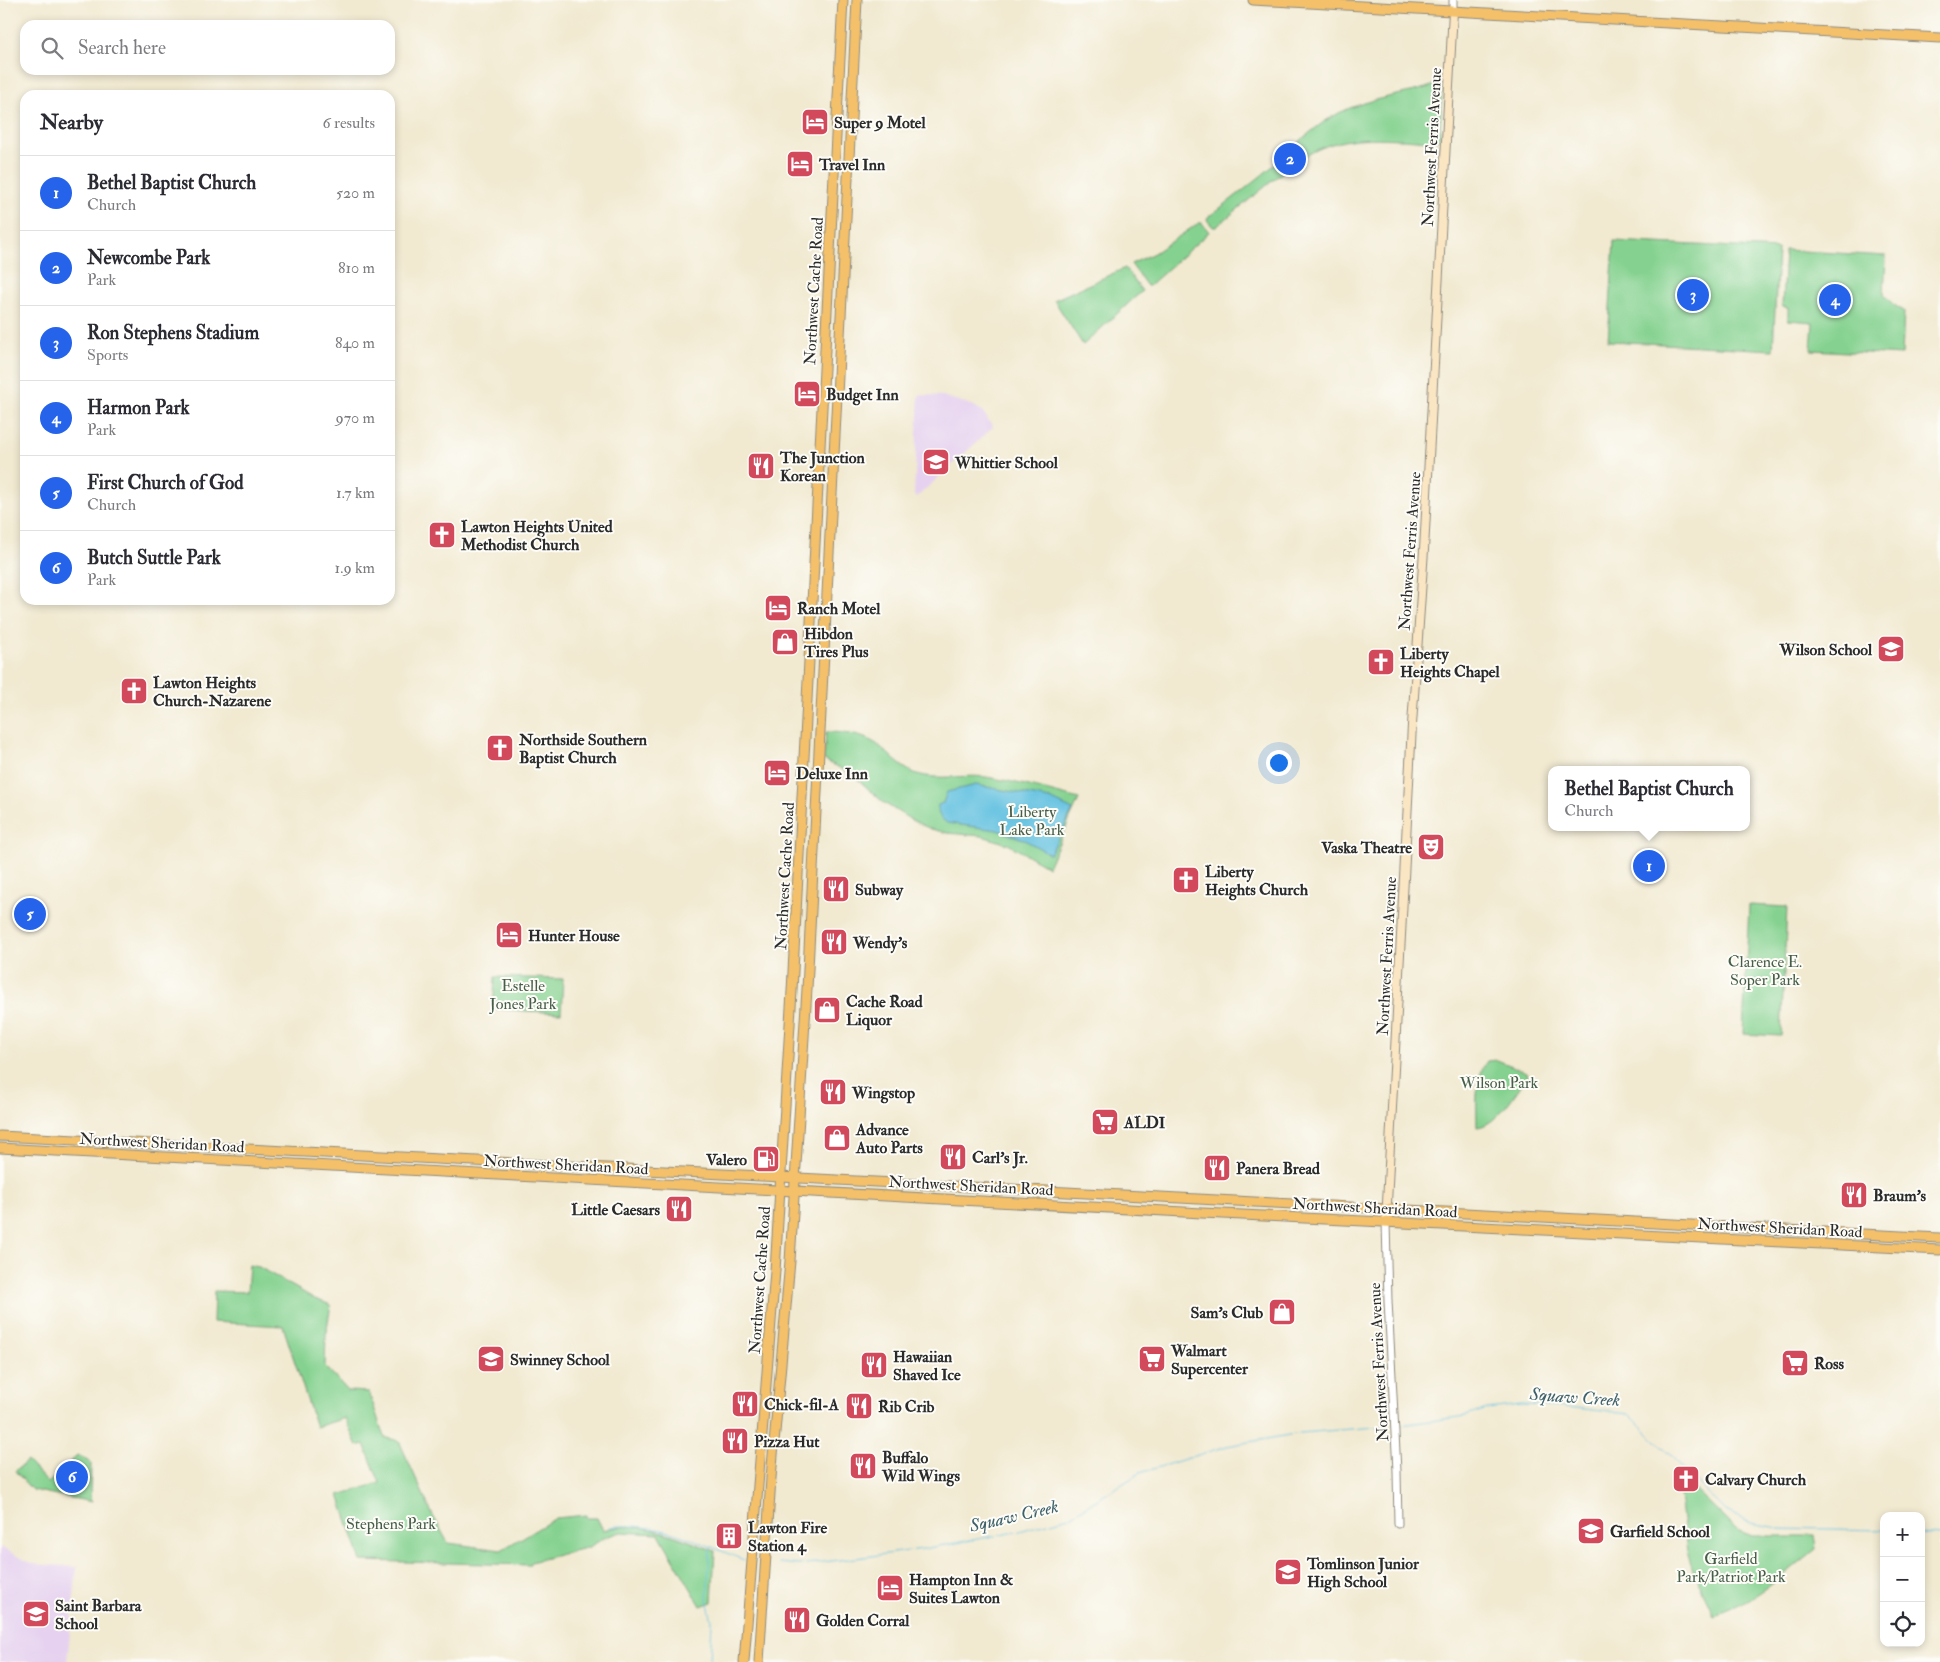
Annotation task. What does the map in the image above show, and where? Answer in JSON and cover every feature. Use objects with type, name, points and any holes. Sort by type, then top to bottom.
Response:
[{"type":"main road","name":"Northwest Cache Road","points":[[744,1662],[781,1177],[805,768],[843,0]]},
{"type":"main road","name":"Northwest Cache Road","points":[[759,1662],[771,1478],[796,1177],[816,833],[857,0]]},
{"type":"main road","points":[[1253,0],[1940,38]]},
{"type":"main road","name":"Northwest Ferris Avenue","points":[[1386,1222],[1453,11]]},
{"type":"main road","name":"Northwest Sheridan Road","points":[[0,1136],[1940,1238]]},
{"type":"main road","name":"Northwest Sheridan Road","points":[[0,1148],[780,1191],[1940,1250]]},
{"type":"main road","points":[[1136,1209],[1145,1206],[1200,1207],[1203,1199]]},
{"type":"main road","points":[[1202,1213],[1203,1208],[1207,1206],[1232,1205],[1243,1201]]},
{"type":"street","name":"Northwest Ferris Avenue","points":[[1453,0],[1453,11]]},
{"type":"street","name":"Northwest Ferris Avenue","points":[[1386,1222],[1398,1524]]},
{"type":"shaded area","name":"Whittier School","points":[[919,395],[942,396],[974,406],[982,411],[993,427],[917,497],[914,495]]},
{"type":"shaded area","name":"Saint Barbara School","points":[[0,1547],[33,1564],[77,1567],[67,1662],[0,1662]]},
{"type":"green space","points":[[1438,84],[1442,88],[1440,138],[1438,140],[1370,138],[1345,141],[1320,148],[1294,163],[1216,227],[1213,227],[1207,220],[1208,217],[1280,160],[1315,128],[1331,117],[1363,103]]},
{"type":"green space","points":[[1199,223],[1202,223],[1209,232],[1147,286],[1131,264],[1154,253]]},
{"type":"green space","points":[[1614,241],[1778,249],[1773,350],[1608,341]]},
{"type":"green space","points":[[1785,250],[1886,256],[1884,295],[1894,305],[1904,311],[1902,355],[1811,350],[1813,322],[1788,320],[1788,308],[1782,307]]},
{"type":"green space","points":[[1125,268],[1142,291],[1083,345],[1054,300]]},
{"type":"green space","name":"Liberty Lake Park","points":[[826,732],[848,734],[870,740],[903,767],[917,774],[934,777],[986,777],[1079,799],[1048,867],[1008,844],[982,836],[947,833],[931,829],[913,821],[884,803],[852,774],[824,760]]},
{"type":"green space","name":"Clarence E. Soper Park","points":[[1749,905],[1787,907],[1781,1036],[1743,1034]]},
{"type":"green space","name":"Estelle Jones Park","points":[[495,977],[563,979],[561,1013],[493,1009]]},
{"type":"green space","name":"Wilson Park","points":[[1497,1060],[1527,1072],[1528,1076],[1492,1121],[1477,1127],[1477,1093],[1480,1076],[1487,1061]]},
{"type":"green space","name":"Stephens Park","points":[[249,1265],[259,1267],[315,1299],[331,1305],[326,1334],[325,1366],[348,1391],[369,1392],[384,1437],[399,1441],[432,1514],[448,1543],[501,1550],[556,1518],[586,1515],[586,1518],[597,1518],[603,1530],[617,1527],[646,1528],[715,1551],[712,1602],[701,1606],[659,1534],[621,1532],[606,1537],[589,1547],[531,1562],[530,1565],[361,1561],[339,1495],[380,1483],[364,1444],[357,1446],[345,1418],[316,1427],[283,1326],[213,1322],[214,1291],[247,1292]]},
{"type":"green space","points":[[78,1455],[91,1463],[90,1499],[92,1502],[32,1490],[15,1471],[27,1461],[48,1483]]},
{"type":"green space","name":"Garfield Park/Patriot Park","points":[[1694,1488],[1737,1530],[1752,1536],[1814,1536],[1816,1549],[1755,1595],[1728,1610],[1714,1615],[1694,1573],[1687,1551],[1680,1495]]},
{"type":"water","points":[[976,785],[1050,799],[1073,810],[1050,854],[1023,839],[997,830],[947,823],[939,816],[938,805],[943,803],[947,792]]},
{"type":"waterway","name":"Squaw Creek","points":[[1401,1425],[1466,1416],[1487,1409],[1520,1405],[1558,1406],[1629,1414],[1726,1511],[1750,1523],[1778,1528],[1880,1530]]},
{"type":"waterway","name":"Squaw Creek","points":[[779,1563],[799,1565],[864,1557],[923,1549],[1016,1532],[1069,1517],[1140,1473],[1227,1446],[1300,1433],[1389,1426]]},
{"type":"waterway","name":"Squaw Creek","points":[[609,1527],[627,1526],[661,1530],[695,1540],[744,1560]]},
{"type":"waterway","name":"Squaw Creek","points":[[1925,1534],[1940,1536]]},
{"type":"waterway","points":[[710,1548],[707,1599],[712,1621],[710,1662]]},
{"type":"place","name":"Super 9 Motel","points":[[815,122]]},
{"type":"place","name":"Newcombe Park","points":[[1290,159]]},
{"type":"place","name":"Travel Inn","points":[[800,164]]},
{"type":"place","name":"Ron Stephens Stadium","points":[[1693,295]]},
{"type":"place","name":"Harmon Park","points":[[1835,300]]},
{"type":"place","name":"Budget Inn","points":[[807,394]]},
{"type":"place","name":"Whittier School","points":[[936,462]]},
{"type":"place","name":"The Junction Korean","points":[[761,466]]},
{"type":"place","name":"Lawton Heights United Methodist Church","points":[[442,535]]},
{"type":"place","name":"Ranch Motel","points":[[778,608]]},
{"type":"place","name":"Hibdon Tires Plus","points":[[785,642]]},
{"type":"place","name":"Wilson School","points":[[1891,649]]},
{"type":"place","name":"Liberty Heights Chapel","points":[[1381,662]]},
{"type":"place","name":"Lawton Heights Church-Nazarene","points":[[134,691]]},
{"type":"place","name":"Northside Southern Baptist Church","points":[[500,748]]},
{"type":"place","name":"Deluxe Inn","points":[[777,773]]},
{"type":"place","name":"Vaska Theatre","points":[[1431,847]]},
{"type":"place","name":"Bethel Baptist Church","points":[[1649,866]]},
{"type":"place","name":"Liberty Heights Church","points":[[1186,880]]},
{"type":"place","name":"Subway","points":[[836,889]]},
{"type":"place","name":"First Church of God","points":[[30,914]]},
{"type":"place","name":"Hunter House","points":[[509,935]]},
{"type":"place","name":"Wendy's","points":[[834,942]]},
{"type":"place","name":"Cache Road Liquor","points":[[827,1010]]},
{"type":"place","name":"Wingstop","points":[[833,1092]]},
{"type":"place","name":"ALDI","points":[[1105,1122]]},
{"type":"place","name":"Advance Auto Parts","points":[[837,1138]]},
{"type":"place","name":"Carl's Jr.","points":[[953,1157]]},
{"type":"place","name":"Valero","points":[[766,1159]]},
{"type":"place","name":"Panera Bread","points":[[1217,1168]]},
{"type":"place","name":"Braum's","points":[[1854,1195]]},
{"type":"place","name":"Little Caesars","points":[[679,1209]]},
{"type":"place","name":"Sam's Club","points":[[1282,1312]]},
{"type":"place","name":"Swinney School","points":[[491,1359]]},
{"type":"place","name":"Walmart Supercenter","points":[[1152,1359]]},
{"type":"place","name":"Ross","points":[[1795,1363]]},
{"type":"place","name":"Hawaiian Shaved Ice","points":[[874,1365]]},
{"type":"place","name":"Chick-fil-A","points":[[745,1404]]},
{"type":"place","name":"Rib Crib","points":[[859,1406]]},
{"type":"place","name":"Pizza Hut","points":[[735,1441]]},
{"type":"place","name":"Buffalo Wild Wings","points":[[863,1466]]},
{"type":"place","name":"Butch Suttle Park","points":[[72,1477]]},
{"type":"place","name":"Calvary Church","points":[[1686,1479]]},
{"type":"place","name":"Garfield School","points":[[1591,1531]]},
{"type":"place","name":"Lawton Fire Station 4","points":[[729,1536]]},
{"type":"place","name":"Tomlinson Junior High School","points":[[1288,1572]]},
{"type":"place","name":"Hampton Inn & Suites Lawton","points":[[890,1588]]},
{"type":"place","name":"Saint Barbara School","points":[[36,1614]]},
{"type":"place","name":"Golden Corral","points":[[797,1620]]}]
